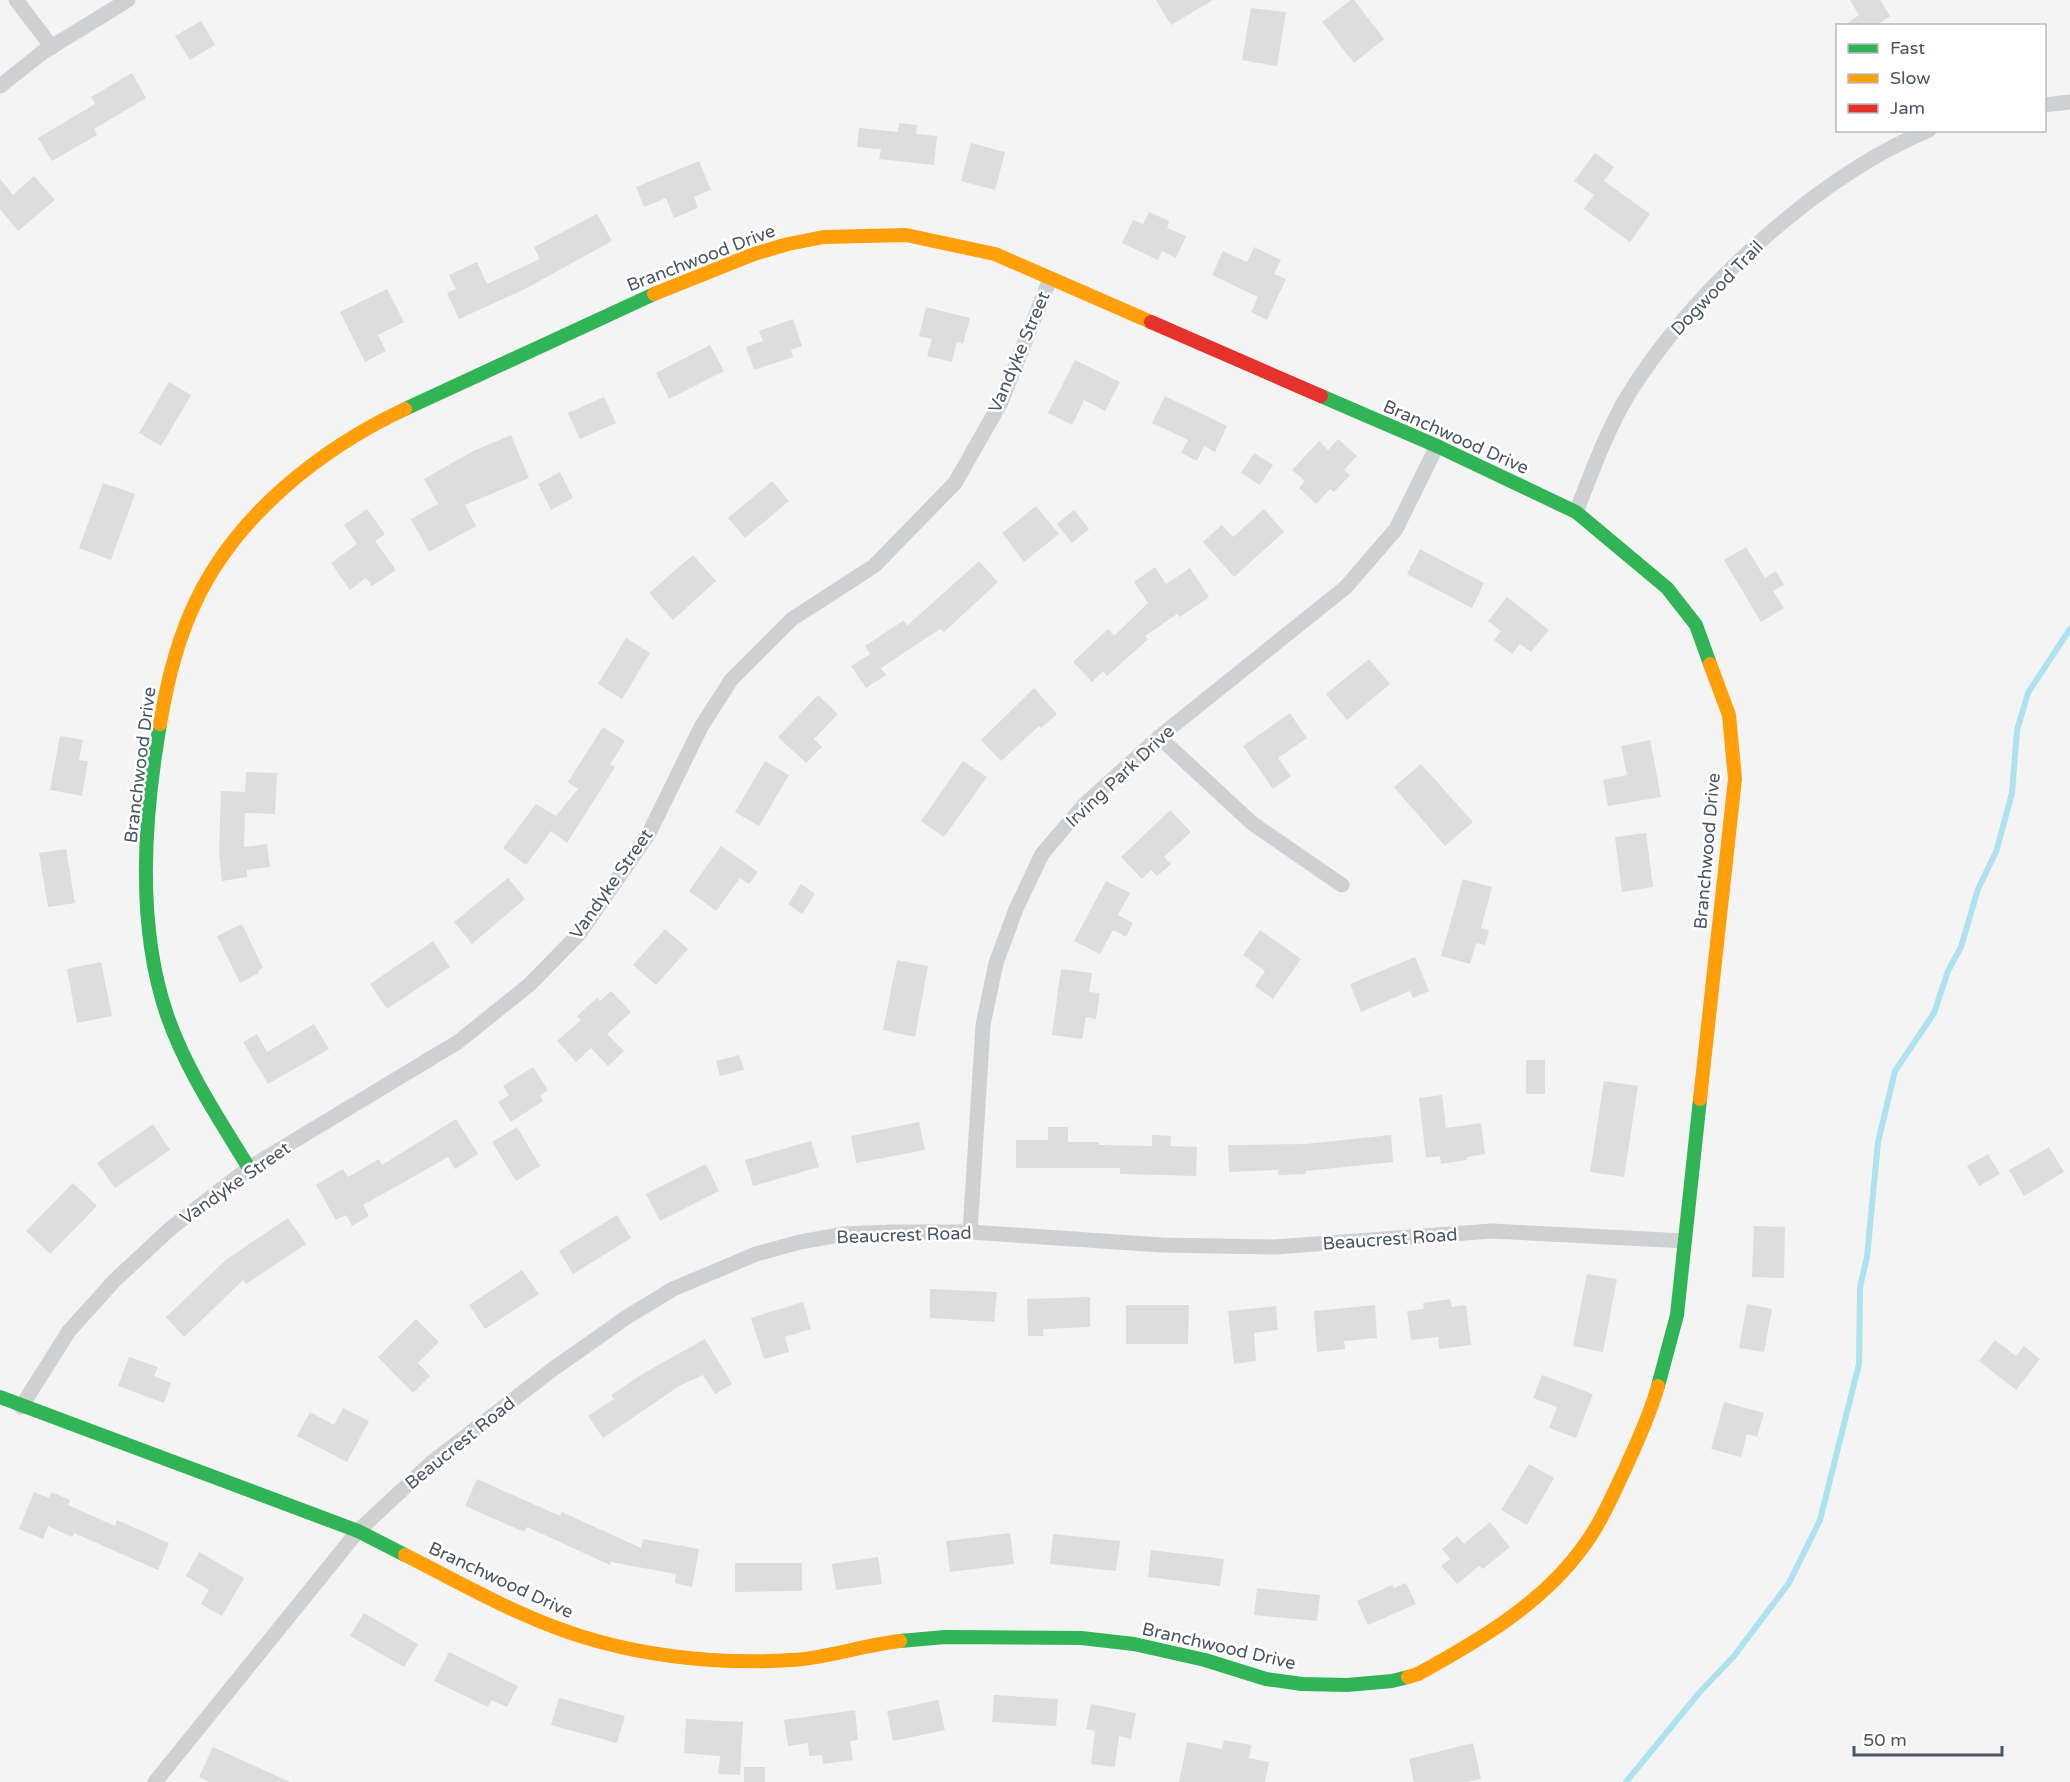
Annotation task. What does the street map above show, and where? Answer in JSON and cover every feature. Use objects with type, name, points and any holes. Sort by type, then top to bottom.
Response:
[{"type":"street","points":[[16,0],[52,47]]},
{"type":"street","points":[[0,86],[52,47],[128,0]]},
{"type":"street","points":[[2046,105],[2070,102]]},
{"type":"street","name":"Dogwood Trail","points":[[1576,512],[1607,436],[1628,396],[1658,351],[1693,309],[1770,233],[1805,205],[1874,159],[1925,132]]},
{"type":"street","name":"Branchwood Drive","points":[[0,1397],[21,1407],[358,1531],[553,1626],[596,1641],[649,1652],[703,1659],[784,1661],[882,1643],[945,1637],[1081,1638],[1134,1644],[1206,1660],[1266,1679],[1302,1684],[1347,1685],[1392,1681],[1418,1674],[1443,1663],[1490,1634],[1559,1576],[1583,1548],[1623,1478],[1651,1411],[1677,1315],[1735,779],[1729,715],[1696,625],[1667,588],[1576,512],[1437,446],[994,254],[906,235],[824,237],[765,250],[653,294],[382,420],[342,442],[306,468],[242,532],[196,600],[170,677],[159,730],[151,793],[146,888],[152,956],[171,1026],[195,1074],[249,1168]]},
{"type":"street","name":"Vandyke Street","points":[[21,1407],[69,1331],[115,1280],[171,1228],[249,1168],[458,1042],[529,985],[579,934],[648,835],[701,727],[731,680],[792,619],[874,566],[955,483],[1001,402],[1050,279]]},
{"type":"street","name":"Irving Park Drive","points":[[970,1232],[983,1025],[996,963],[1012,919],[1042,855],[1083,806],[1159,737],[1346,587],[1396,529],[1437,446]]},
{"type":"street","points":[[1159,737],[1253,824],[1342,885]]},
{"type":"street","name":"Beaucrest Road","points":[[155,1782],[358,1531],[431,1463],[543,1376],[627,1317],[673,1289],[714,1269],[800,1242],[868,1233],[970,1232],[1196,1246],[1275,1247],[1492,1231],[1685,1241]]},
{"type":"building","points":[[1156,0],[1213,0],[1171,25]]},
{"type":"building","points":[[1354,0],[1384,39],[1354,63],[1322,22]]},
{"type":"building","points":[[1850,0],[1880,0],[1890,16],[1879,24],[1847,24],[1859,15]]},
{"type":"building","points":[[1251,8],[1286,12],[1277,66],[1242,60]]},
{"type":"building","points":[[201,21],[215,45],[190,60],[175,36]]},
{"type":"building","points":[[132,73],[146,98],[94,129],[97,135],[52,161],[38,138],[95,104],[91,97]]},
{"type":"building","points":[[899,123],[917,125],[916,134],[937,136],[934,165],[879,159],[881,149],[857,147],[859,128],[898,132]]},
{"type":"building","points":[[971,143],[1005,152],[995,190],[961,181]]},
{"type":"building","points":[[1595,153],[1614,167],[1604,181],[1650,214],[1630,242],[1584,209],[1594,195],[1574,181]]},
{"type":"building","points":[[699,161],[711,190],[694,197],[698,208],[674,218],[666,198],[644,207],[636,187]]},
{"type":"building","points":[[34,176],[55,200],[18,231],[0,209],[0,179],[13,195]]},
{"type":"building","points":[[1149,212],[1169,221],[1167,228],[1186,236],[1176,258],[1162,251],[1158,260],[1122,243],[1133,220],[1143,224]]},
{"type":"building","points":[[597,214],[612,241],[525,289],[459,319],[447,293],[456,289],[449,275],[477,262],[487,284],[540,259],[534,247]]},
{"type":"building","points":[[1254,247],[1281,260],[1274,274],[1286,279],[1267,320],[1251,312],[1258,297],[1212,275],[1223,251],[1247,262]]},
{"type":"building","points":[[387,289],[404,322],[378,335],[386,351],[365,362],[340,312]]},
{"type":"building","points":[[926,307],[970,318],[963,344],[957,342],[952,362],[927,356],[932,339],[919,336]]},
{"type":"building","points":[[793,319],[802,346],[791,350],[793,357],[754,370],[746,347],[763,341],[759,331]]},
{"type":"building","points":[[710,345],[724,371],[669,399],[656,373]]},
{"type":"building","points":[[1075,360],[1120,382],[1105,411],[1084,400],[1072,425],[1048,413]]},
{"type":"building","points":[[169,382],[191,395],[161,446],[139,433]]},
{"type":"building","points":[[1165,396],[1227,426],[1215,452],[1204,446],[1197,461],[1181,453],[1188,440],[1152,423]]},
{"type":"building","points":[[604,397],[616,423],[580,439],[568,413]]},
{"type":"building","points":[[511,435],[529,478],[465,505],[476,526],[429,552],[411,519],[438,504],[424,479],[473,451]]},
{"type":"building","points":[[1338,439],[1357,456],[1344,470],[1350,475],[1334,492],[1330,489],[1316,504],[1299,488],[1305,481],[1292,470],[1319,441],[1328,450]]},
{"type":"building","points":[[1254,453],[1273,465],[1260,485],[1241,473]]},
{"type":"building","points":[[560,472],[573,498],[551,510],[538,484]]},
{"type":"building","points":[[772,481],[789,501],[745,538],[728,518]]},
{"type":"building","points":[[103,483],[135,494],[111,560],[79,548]]},
{"type":"building","points":[[1036,506],[1059,534],[1024,562],[1002,533]]},
{"type":"building","points":[[367,509],[385,534],[375,541],[396,570],[372,586],[366,578],[350,590],[331,563],[357,544],[344,525]]},
{"type":"building","points":[[1264,509],[1284,532],[1234,577],[1203,542],[1222,525],[1233,537]]},
{"type":"building","points":[[1074,510],[1089,529],[1072,543],[1057,524]]},
{"type":"building","points":[[1746,547],[1765,578],[1776,571],[1784,585],[1773,591],[1784,608],[1761,622],[1724,560]]},
{"type":"building","points":[[1420,549],[1484,583],[1472,608],[1407,574]]},
{"type":"building","points":[[693,555],[716,581],[673,620],[649,593]]},
{"type":"building","points":[[979,561],[998,582],[944,632],[940,629],[881,668],[886,675],[866,688],[851,666],[870,654],[865,646],[904,620],[907,626]]},
{"type":"building","points":[[1155,567],[1166,584],[1190,568],[1209,597],[1180,617],[1177,614],[1145,636],[1148,639],[1107,676],[1103,671],[1092,682],[1073,662],[1108,629],[1114,636],[1148,603],[1134,582]]},
{"type":"building","points":[[1507,597],[1549,630],[1531,652],[1520,644],[1512,654],[1494,640],[1501,631],[1488,621]]},
{"type":"building","points":[[626,638],[650,653],[622,699],[598,684]]},
{"type":"building","points":[[1369,659],[1390,684],[1347,720],[1326,694]]},
{"type":"building","points":[[1034,688],[1057,714],[1041,728],[1039,726],[1001,761],[981,740]]},
{"type":"building","points":[[818,695],[838,714],[814,739],[822,747],[806,763],[778,737]]},
{"type":"building","points":[[1290,713],[1307,738],[1278,758],[1291,776],[1273,789],[1243,746]]},
{"type":"building","points":[[603,727],[625,741],[610,764],[615,767],[567,843],[551,831],[526,865],[503,848],[536,804],[556,816],[578,789],[568,782]]},
{"type":"building","points":[[60,736],[83,740],[79,760],[88,761],[82,796],[50,790]]},
{"type":"building","points":[[1650,740],[1661,797],[1608,806],[1603,780],[1627,775],[1621,746]]},
{"type":"building","points":[[765,761],[789,775],[759,826],[735,812]]},
{"type":"building","points":[[963,761],[987,777],[944,837],[921,821]]},
{"type":"building","points":[[1421,764],[1473,822],[1445,846],[1394,787]]},
{"type":"building","points":[[246,772],[277,773],[275,814],[245,813],[244,847],[267,844],[270,867],[247,870],[247,877],[222,881],[219,854],[221,791],[245,792]]},
{"type":"building","points":[[1170,810],[1191,832],[1164,857],[1171,864],[1157,876],[1151,870],[1142,879],[1121,857]]},
{"type":"building","points":[[1646,833],[1653,887],[1622,892],[1615,837]]},
{"type":"building","points":[[721,846],[758,872],[749,884],[740,878],[716,911],[689,891]]},
{"type":"building","points":[[66,849],[75,903],[48,907],[39,853]]},
{"type":"building","points":[[508,878],[525,899],[472,944],[454,922]]},
{"type":"building","points":[[1463,879],[1492,887],[1481,928],[1489,930],[1485,945],[1476,943],[1470,964],[1441,956]]},
{"type":"building","points":[[1106,881],[1130,893],[1118,915],[1133,923],[1126,937],[1113,930],[1100,954],[1074,941]]},
{"type":"building","points":[[801,884],[815,894],[802,914],[788,904]]},
{"type":"building","points":[[242,924],[263,968],[258,971],[259,973],[240,983],[217,936]]},
{"type":"building","points":[[665,929],[688,949],[656,985],[633,965]]},
{"type":"building","points":[[1260,930],[1301,959],[1273,999],[1255,986],[1265,971],[1243,955]]},
{"type":"building","points":[[433,941],[450,967],[387,1009],[370,984]]},
{"type":"building","points":[[1415,957],[1429,991],[1413,998],[1410,991],[1361,1012],[1350,984]]},
{"type":"building","points":[[897,960],[928,966],[915,1037],[883,1030]]},
{"type":"building","points":[[101,962],[112,1016],[77,1023],[67,969]]},
{"type":"building","points":[[1061,969],[1092,973],[1089,992],[1100,993],[1096,1019],[1086,1017],[1082,1039],[1052,1035]]},
{"type":"building","points":[[611,991],[631,1012],[607,1034],[624,1051],[608,1066],[591,1048],[576,1062],[557,1041],[581,1020],[577,1016],[597,998],[600,1001]]},
{"type":"building","points":[[314,1024],[329,1049],[268,1084],[243,1042],[257,1034],[267,1052]]},
{"type":"building","points":[[739,1055],[744,1070],[720,1076],[716,1061]]},
{"type":"building","points":[[1526,1060],[1545,1060],[1545,1094],[1526,1094]]},
{"type":"building","points":[[533,1067],[548,1090],[540,1096],[543,1101],[511,1122],[498,1102],[509,1095],[503,1086]]},
{"type":"building","points":[[1604,1081],[1638,1086],[1624,1177],[1590,1172]]},
{"type":"building","points":[[1442,1095],[1446,1128],[1481,1123],[1485,1154],[1467,1157],[1467,1160],[1441,1164],[1440,1156],[1426,1158],[1419,1098]]},
{"type":"building","points":[[456,1119],[478,1154],[455,1169],[448,1157],[363,1205],[369,1216],[352,1226],[346,1215],[336,1220],[316,1185],[343,1169],[348,1177],[379,1159],[382,1165]]},
{"type":"building","points":[[919,1122],[925,1150],[856,1163],[851,1136]]},
{"type":"building","points":[[153,1124],[170,1150],[115,1188],[97,1163]]},
{"type":"building","points":[[517,1127],[540,1166],[516,1181],[492,1142]]},
{"type":"building","points":[[1048,1127],[1068,1127],[1068,1142],[1099,1142],[1099,1145],[1152,1146],[1152,1135],[1171,1136],[1170,1146],[1197,1147],[1196,1176],[1120,1174],[1120,1168],[1016,1168],[1016,1140],[1048,1140]]},
{"type":"building","points":[[1391,1135],[1393,1162],[1306,1171],[1306,1174],[1278,1175],[1278,1170],[1229,1172],[1228,1145],[1305,1144]]},
{"type":"building","points":[[811,1141],[819,1167],[753,1186],[745,1160]]},
{"type":"building","points":[[2049,1147],[2064,1172],[2024,1196],[2009,1170]]},
{"type":"building","points":[[1988,1154],[2000,1174],[1979,1186],[1967,1166]]},
{"type":"building","points":[[706,1164],[719,1191],[660,1221],[646,1194]]},
{"type":"building","points":[[73,1183],[97,1206],[50,1254],[26,1231]]},
{"type":"building","points":[[617,1215],[631,1238],[573,1274],[559,1251]]},
{"type":"building","points":[[288,1218],[306,1244],[246,1284],[243,1280],[184,1337],[166,1317],[227,1259]]},
{"type":"building","points":[[1754,1226],[1785,1227],[1784,1278],[1752,1277]]},
{"type":"building","points":[[522,1270],[539,1294],[485,1329],[469,1305]]},
{"type":"building","points":[[1587,1274],[1617,1279],[1603,1352],[1573,1346]]},
{"type":"building","points":[[930,1289],[997,1292],[994,1322],[930,1318]]},
{"type":"building","points":[[1090,1297],[1090,1327],[1043,1329],[1044,1336],[1028,1336],[1027,1299]]},
{"type":"building","points":[[1450,1299],[1452,1307],[1466,1305],[1471,1345],[1439,1349],[1438,1337],[1411,1340],[1407,1311],[1424,1309],[1423,1303]]},
{"type":"building","points":[[803,1302],[811,1329],[785,1337],[789,1352],[764,1359],[751,1318]]},
{"type":"building","points":[[1747,1304],[1772,1309],[1764,1352],[1739,1348]]},
{"type":"building","points":[[1126,1305],[1189,1305],[1188,1344],[1126,1344]]},
{"type":"building","points":[[1375,1305],[1377,1338],[1344,1341],[1345,1349],[1317,1352],[1314,1311]]},
{"type":"building","points":[[1276,1306],[1278,1330],[1254,1333],[1256,1361],[1234,1364],[1228,1311]]},
{"type":"building","points":[[416,1319],[439,1342],[418,1363],[430,1376],[413,1393],[378,1357]]},
{"type":"building","points":[[705,1339],[732,1384],[715,1394],[703,1375],[679,1386],[603,1438],[588,1416],[614,1399],[611,1395],[644,1373]]},
{"type":"building","points":[[1995,1340],[2016,1356],[2024,1346],[2040,1359],[2016,1390],[1979,1361]]},
{"type":"building","points":[[129,1357],[158,1367],[154,1376],[171,1383],[164,1403],[118,1386]]},
{"type":"building","points":[[1542,1375],[1593,1394],[1576,1438],[1549,1428],[1557,1407],[1533,1398]]},
{"type":"building","points":[[1724,1402],[1764,1413],[1757,1437],[1747,1434],[1741,1457],[1711,1449]]},
{"type":"building","points":[[343,1408],[369,1421],[347,1462],[297,1436],[310,1412],[334,1425]]},
{"type":"building","points":[[1529,1464],[1554,1478],[1527,1525],[1501,1510]]},
{"type":"building","points":[[477,1479],[560,1516],[562,1512],[641,1548],[643,1539],[699,1549],[692,1587],[675,1583],[676,1574],[611,1562],[610,1565],[527,1527],[524,1532],[465,1506]]},
{"type":"building","points":[[34,1492],[49,1498],[52,1492],[70,1500],[68,1505],[115,1526],[117,1520],[169,1543],[158,1570],[74,1533],[72,1537],[48,1526],[43,1539],[19,1529]]},
{"type":"building","points":[[1490,1522],[1510,1547],[1483,1569],[1479,1566],[1457,1584],[1441,1566],[1450,1559],[1442,1549],[1457,1536],[1464,1544]]},
{"type":"building","points":[[1010,1533],[1014,1564],[950,1572],[946,1541]]},
{"type":"building","points":[[1053,1534],[1120,1541],[1116,1571],[1050,1564]]},
{"type":"building","points":[[1151,1550],[1224,1559],[1220,1586],[1148,1577]]},
{"type":"building","points":[[199,1552],[244,1578],[222,1616],[201,1604],[209,1590],[186,1576]]},
{"type":"building","points":[[878,1557],[882,1584],[836,1590],[832,1564]]},
{"type":"building","points":[[735,1563],[802,1563],[802,1591],[735,1592]]},
{"type":"building","points":[[1406,1583],[1416,1604],[1368,1625],[1357,1601],[1392,1585],[1394,1588]]},
{"type":"building","points":[[1257,1588],[1320,1595],[1317,1621],[1254,1615]]},
{"type":"building","points":[[364,1613],[418,1644],[404,1667],[350,1636]]},
{"type":"building","points":[[449,1652],[518,1686],[507,1707],[491,1700],[488,1707],[434,1681]]},
{"type":"building","points":[[994,1695],[1058,1699],[1056,1726],[992,1722]]},
{"type":"building","points":[[559,1698],[625,1716],[617,1743],[551,1725]]},
{"type":"building","points":[[938,1700],[945,1730],[893,1741],[887,1711]]},
{"type":"building","points":[[1091,1704],[1136,1713],[1131,1739],[1119,1736],[1115,1767],[1091,1764],[1095,1731],[1086,1729]]},
{"type":"building","points":[[855,1710],[858,1740],[850,1741],[853,1760],[823,1764],[822,1755],[809,1756],[808,1743],[788,1746],[784,1720]]},
{"type":"building","points":[[686,1719],[743,1722],[740,1775],[718,1774],[720,1756],[684,1753]]},
{"type":"building","points":[[1224,1740],[1251,1745],[1249,1758],[1269,1762],[1265,1782],[1179,1782],[1187,1742],[1222,1749]]},
{"type":"building","points":[[1473,1743],[1481,1779],[1467,1782],[1414,1782],[1409,1759]]},
{"type":"building","points":[[213,1747],[290,1782],[209,1782],[199,1777]]},
{"type":"building","points":[[744,1767],[765,1767],[765,1782],[744,1782]]},
{"type":"waterway","points":[[1626,1782],[1699,1693],[1734,1656],[1789,1583],[1820,1520],[1859,1364],[1860,1287],[1867,1257],[1878,1142],[1895,1071],[1934,1013],[1948,971],[1961,947],[1978,889],[1996,852],[2012,793],[2017,730],[2028,693],[2070,629]]},
{"type":"traffic: fast","points":[[405,409],[654,294]]},
{"type":"traffic: fast","points":[[1321,396],[1437,446],[1576,512],[1667,588],[1696,625],[1710,664]]},
{"type":"traffic: fast","points":[[160,724],[150,796],[146,870],[147,907],[157,980],[167,1015],[184,1055],[204,1094],[249,1168]]},
{"type":"traffic: fast","points":[[1658,1386],[1677,1315],[1700,1099]]},
{"type":"traffic: fast","points":[[0,1397],[358,1531],[405,1555]]},
{"type":"traffic: fast","points":[[900,1641],[945,1637],[1081,1638],[1134,1644],[1205,1660],[1266,1679],[1302,1684],[1347,1685],[1392,1681],[1408,1677]]},
{"type":"traffic: slow","points":[[654,294],[754,254],[788,244],[824,237],[906,235],[995,254],[1151,322]]},
{"type":"traffic: slow","points":[[160,724],[174,661],[189,616],[213,570],[234,540],[258,513],[312,465],[373,425],[405,409]]},
{"type":"traffic: slow","points":[[1700,1099],[1735,779],[1729,715],[1710,664]]},
{"type":"traffic: slow","points":[[1408,1677],[1441,1661],[1508,1620],[1529,1604],[1567,1567],[1589,1538],[1606,1508],[1644,1427],[1658,1386]]},
{"type":"traffic: slow","points":[[405,1555],[499,1603],[547,1624],[597,1641],[644,1652],[718,1660],[792,1660],[900,1641]]},
{"type":"traffic: jam","points":[[1151,322],[1321,396]]}]
